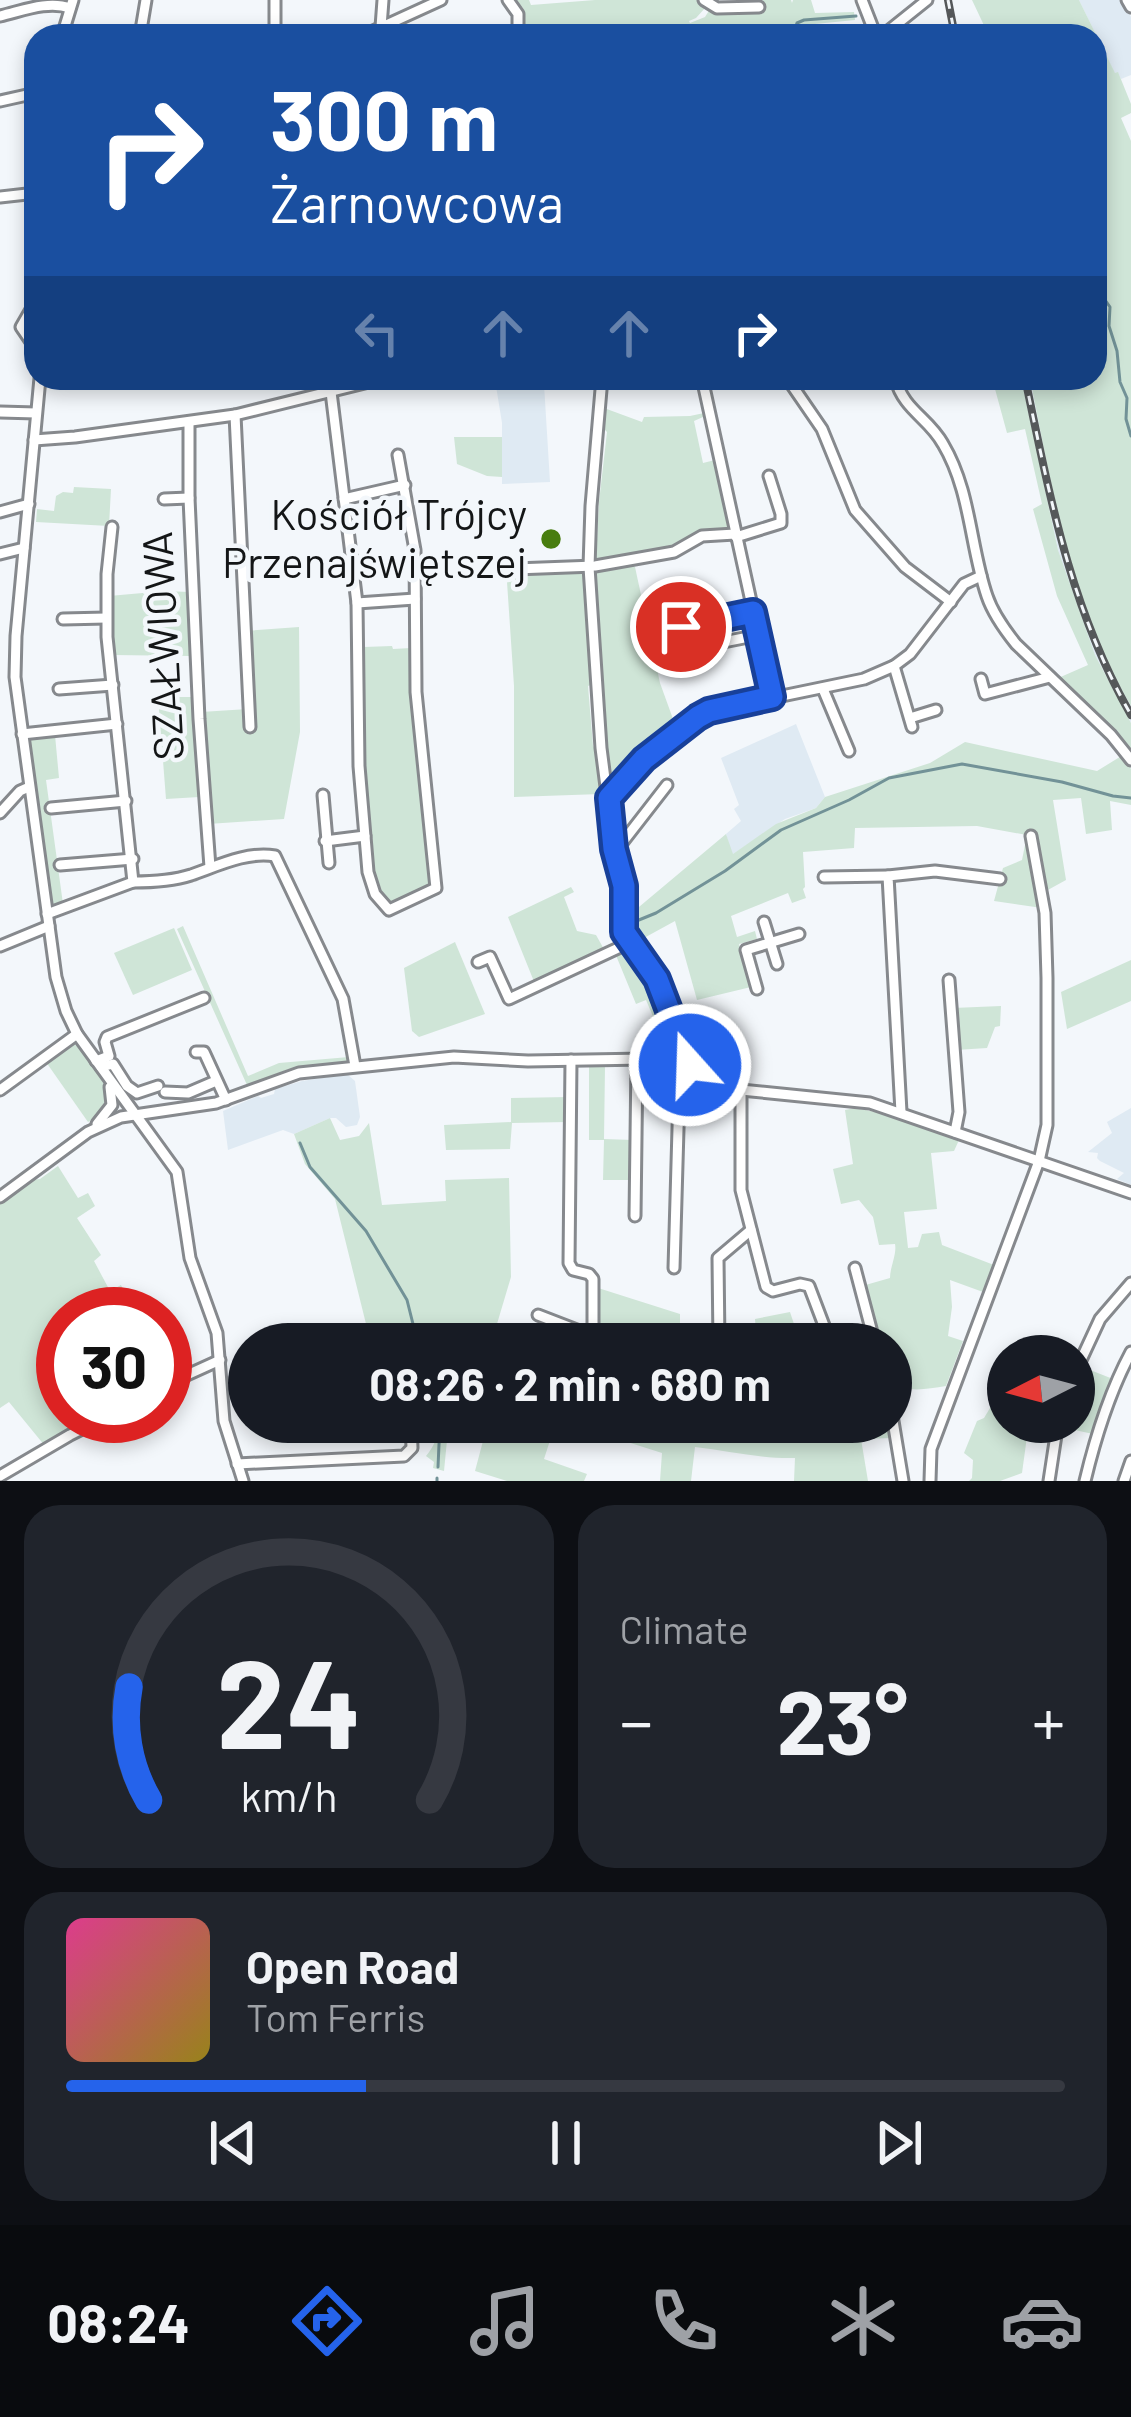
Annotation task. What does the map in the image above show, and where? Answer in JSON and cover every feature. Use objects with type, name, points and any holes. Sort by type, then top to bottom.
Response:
[{"type":"street","points":[[388,24],[441,0]]},
{"type":"street","points":[[704,0],[717,8],[759,7]]},
{"type":"street","points":[[895,24],[925,1]]},
{"type":"street","points":[[0,16],[72,4]]},
{"type":"street","points":[[39,390],[15,659],[59,990],[77,1034],[177,1172],[190,1258],[216,1326],[222,1406],[243,1481]]},
{"type":"street","points":[[34,440],[236,415],[339,390]]},
{"type":"street","points":[[601,390],[589,567],[601,748],[615,852],[624,882],[624,932],[657,979],[685,1047],[688,1071],[679,1094],[674,1268]]},
{"type":"street","points":[[705,390],[772,697]]},
{"type":"street","points":[[795,390],[822,429],[855,510],[905,567],[951,602]]},
{"type":"street","points":[[899,390],[949,456],[972,526],[988,599],[1003,627],[1131,760]]},
{"type":"street","points":[[331,392],[357,603],[359,766],[370,885],[385,913],[436,888],[416,692],[415,550],[398,455]]},
{"type":"street","points":[[0,412],[36,413]]},
{"type":"street","points":[[236,415],[250,727]]},
{"type":"street","name":"SZAŁWIOWA","points":[[189,422],[199,719],[210,867]]},
{"type":"street","points":[[515,569],[589,567],[674,552],[702,536],[735,536],[781,523],[769,476]]},
{"type":"street","points":[[344,499],[405,485]]},
{"type":"street","points":[[164,499],[189,498]]},
{"type":"street","points":[[0,512],[29,504]]},
{"type":"street","points":[[112,527],[106,618],[134,882]]},
{"type":"street","points":[[0,554],[24,548]]},
{"type":"street","points":[[939,591],[981,576]]},
{"type":"street","points":[[609,798],[644,759],[709,711],[823,689],[894,667],[910,654],[964,584]]},
{"type":"street","points":[[357,603],[415,599]]},
{"type":"street","points":[[681,627],[753,612]]},
{"type":"street","points":[[63,619],[106,618]]},
{"type":"street","points":[[688,649],[759,635]]},
{"type":"street","points":[[0,662],[15,659]]},
{"type":"street","points":[[894,667],[911,723],[936,710]]},
{"type":"street","points":[[981,679],[986,699],[1050,677]]},
{"type":"street","points":[[59,689],[112,685]]},
{"type":"street","points":[[823,689],[849,751]]},
{"type":"street","points":[[22,734],[118,724]]},
{"type":"street","points":[[615,852],[667,785]]},
{"type":"street","points":[[0,813],[29,787]]},
{"type":"street","points":[[323,795],[329,863]]},
{"type":"street","points":[[51,808],[126,801]]},
{"type":"street","points":[[326,841],[365,836]]},
{"type":"street","points":[[931,1481],[932,1445],[1039,1161],[1047,1124],[1045,913],[1031,836]]},
{"type":"street","points":[[0,946],[134,882],[172,880],[269,854],[343,999],[356,1066]]},
{"type":"street","points":[[60,865],[133,859]]},
{"type":"street","points":[[824,877],[935,871],[1000,879]]},
{"type":"street","points":[[888,876],[902,1112]]},
{"type":"street","points":[[764,922],[778,964]]},
{"type":"street","points":[[757,989],[745,953],[799,934]]},
{"type":"street","points":[[478,962],[490,957],[509,999],[629,943]]},
{"type":"street","points":[[949,980],[956,1132]]},
{"type":"street","points":[[100,1066],[109,1056],[107,1037],[204,998]]},
{"type":"street","points":[[0,1090],[77,1034]]},
{"type":"street","points":[[196,1052],[204,1052],[226,1100]]},
{"type":"street","points":[[93,1128],[134,1114],[226,1100],[292,1074],[440,1058],[637,1058],[741,1090],[861,1102],[902,1112],[1131,1193]]},
{"type":"street","points":[[635,1216],[637,1058]]},
{"type":"street","points":[[571,1060],[569,1263],[592,1279],[593,1323]]},
{"type":"street","points":[[100,1066],[113,1064],[137,1093],[161,1089],[188,1094],[216,1081]]},
{"type":"street","points":[[100,1066],[119,1101],[134,1114]]},
{"type":"street","points":[[0,1197],[93,1128],[111,1108],[110,1087]]},
{"type":"street","points":[[741,1090],[740,1181],[768,1289],[809,1286],[823,1323]]},
{"type":"street","points":[[719,1323],[718,1258],[751,1230]]},
{"type":"street","points":[[855,1268],[869,1323]]},
{"type":"street","points":[[1092,1335],[1100,1318],[1131,1282]]},
{"type":"street","points":[[538,1315],[559,1323]]},
{"type":"street","points":[[1085,1481],[1106,1406],[1131,1352]]},
{"type":"street","points":[[192,1373],[220,1360]]},
{"type":"street","points":[[0,1476],[56,1443]]},
{"type":"street","points":[[238,1464],[404,1456],[412,1443]]},
{"type":"street","points":[[897,1443],[903,1481]]},
{"type":"street","points":[[1049,1481],[1055,1443]]},
{"type":"street","points":[[1124,1481],[1131,1461]]},
{"type":"shaded area","points":[[1079,0],[1122,0],[1131,17],[1131,75],[1121,79],[1107,58],[1107,24],[1091,24]]},
{"type":"shaded area","points":[[497,390],[544,390],[550,482],[502,484]]},
{"type":"shaded area","points":[[1024,390],[1032,390],[1075,578],[1104,655],[1131,706],[1131,723],[1095,655],[1058,550]]},
{"type":"shaded area","points":[[796,724],[825,797],[816,808],[785,819],[732,855],[726,834],[741,821],[721,758]]},
{"type":"shaded area","points":[[347,1074],[355,1081],[357,1125],[346,1127],[330,1118],[294,1134],[283,1130],[228,1150],[223,1111],[274,1094],[275,1089]]},
{"type":"shaded area","points":[[1131,1108],[1131,1185],[1117,1179],[1124,1173],[1100,1161],[1098,1153],[1088,1152],[1112,1133],[1107,1122]]},
{"type":"green space","points":[[511,0],[529,0],[531,5],[698,0],[706,7],[690,23],[705,17],[710,9],[720,13],[763,9],[763,0],[811,0],[815,13],[854,12],[855,20],[815,24],[523,24],[523,8]]},
{"type":"green space","points":[[972,0],[1079,0],[1091,24],[983,24]]},
{"type":"green space","points":[[1107,57],[1131,104],[1131,113],[1121,118],[1131,141],[1131,706],[1093,628],[1056,505],[1032,390],[1107,390]]},
{"type":"green space","points":[[995,390],[1024,390],[1058,550],[1095,655],[1131,723],[1131,753],[1095,712],[1056,679],[1088,665],[1057,596],[1033,509],[1042,504],[1025,429],[1007,433]]},
{"type":"green space","points":[[604,408],[642,422],[644,417],[704,413],[694,421],[703,463],[715,460],[729,528],[700,534],[674,548],[596,559],[607,432]]},
{"type":"green space","points":[[454,437],[502,437],[502,477],[457,464]]},
{"type":"green space","points":[[74,487],[111,489],[109,526],[36,522],[37,509],[54,511],[56,496],[73,493]]},
{"type":"green space","points":[[632,565],[660,683],[677,730],[614,789],[601,691],[596,571]]},
{"type":"green space","points":[[585,573],[593,746],[605,807],[601,794],[514,797],[514,686],[507,582],[515,581],[515,575]]},
{"type":"green space","points":[[189,592],[190,656],[113,655],[109,596]]},
{"type":"green space","points":[[299,627],[300,732],[284,819],[208,824],[201,712],[248,709],[245,631]]},
{"type":"green space","points":[[364,647],[411,648],[411,699],[431,884],[391,904],[378,888],[373,866],[363,689]]},
{"type":"green space","points":[[158,697],[192,697],[199,797],[166,799]]},
{"type":"green space","points":[[55,735],[59,778],[46,780],[63,904],[52,907],[28,739]]},
{"type":"green space","points":[[965,742],[1097,771],[1123,755],[1131,769],[1131,805],[1110,801],[1112,830],[1086,834],[1081,798],[1053,800],[1066,880],[1046,891],[1042,908],[994,901],[1003,868],[1022,860],[1027,835],[977,826],[855,828],[854,848],[803,852],[806,898],[792,903],[788,893],[731,916],[737,937],[755,931],[757,939],[739,944],[751,987],[697,1000],[675,921],[633,944],[627,917],[726,834],[733,854],[776,824],[816,808],[825,797],[930,763]]},
{"type":"green space","points":[[571,887],[574,892],[564,897],[577,931],[596,935],[605,951],[535,984],[508,917]]},
{"type":"green space","points":[[183,926],[248,1076],[279,1063],[349,1057],[348,1061],[289,1069],[247,1085],[177,929]]},
{"type":"green space","points":[[174,928],[192,970],[133,995],[114,953]]},
{"type":"green space","points":[[455,942],[485,1014],[419,1037],[412,1031],[404,968]]},
{"type":"green space","points":[[628,948],[653,979],[672,1027],[660,1033],[646,1000],[636,1004],[615,953]]},
{"type":"green space","points":[[1131,960],[1131,1001],[1067,1029],[1061,992]]},
{"type":"green space","points":[[1001,1006],[1000,1026],[995,1027],[987,1048],[956,1050],[953,1008]]},
{"type":"green space","points":[[73,1044],[103,1082],[109,1102],[88,1122],[46,1062]]},
{"type":"green space","points":[[589,1067],[605,1067],[604,1139],[633,1140],[633,1180],[603,1180],[604,1140],[589,1140]]},
{"type":"green space","points":[[569,1097],[568,1122],[512,1123],[510,1149],[446,1150],[444,1125],[511,1122],[511,1098]]},
{"type":"green space","points":[[845,1110],[886,1114],[959,1140],[954,1151],[931,1153],[937,1209],[904,1212],[908,1248],[918,1247],[922,1234],[939,1232],[942,1245],[994,1265],[983,1292],[950,1280],[948,1336],[963,1341],[946,1386],[912,1389],[912,1323],[872,1323],[862,1286],[890,1278],[895,1244],[879,1245],[873,1217],[859,1200],[841,1204],[833,1169],[853,1164]]},
{"type":"green space","points":[[330,1118],[340,1140],[359,1136],[369,1123],[382,1205],[446,1201],[445,1180],[509,1178],[511,1277],[497,1323],[366,1323],[335,1199],[305,1164],[294,1134]]},
{"type":"green space","points":[[58,1166],[78,1198],[88,1193],[95,1206],[77,1218],[101,1255],[94,1261],[108,1287],[36,1287],[36,1435],[9,1402],[0,1408],[0,1203],[31,1180]]},
{"type":"green space","points":[[595,1287],[680,1314],[680,1323],[594,1323]]},
{"type":"green space","points":[[790,1312],[794,1323],[755,1323],[755,1319]]},
{"type":"green space","points":[[1095,1372],[1113,1379],[1095,1428]]},
{"type":"green space","points":[[987,1413],[987,1443],[1026,1443],[1022,1473],[1000,1481],[969,1481],[973,1460],[964,1453],[977,1421]]},
{"type":"green space","points":[[433,1443],[447,1443],[444,1471],[433,1468],[434,1462],[426,1456]]},
{"type":"green space","points":[[482,1443],[549,1443],[544,1459],[587,1474],[584,1481],[507,1481],[475,1471]]},
{"type":"green space","points":[[630,1443],[862,1443],[868,1481],[794,1481],[795,1458],[695,1447],[691,1481],[660,1481],[662,1453]]},
{"type":"waterway","points":[[797,24],[856,16]]},
{"type":"waterway","points":[[1107,303],[1131,436]]},
{"type":"waterway","points":[[634,922],[725,871],[781,830],[889,778],[962,764],[1131,798]]},
{"type":"waterway","points":[[300,1143],[310,1167],[366,1231],[407,1300],[413,1323]]},
{"type":"waterway","points":[[438,1467],[439,1443]]},
{"type":"railway","points":[[948,0],[953,24]]},
{"type":"railway","points":[[1028,390],[1077,593],[1131,715]]},
{"type":"place","name":"Kościół Trójcy Przenajświętszej","points":[[551,539]]},
{"type":"route","points":[[681,627],[753,612],[772,697],[698,717],[644,759],[609,798],[614,849],[624,886],[624,932],[657,979],[690,1065]]}]
